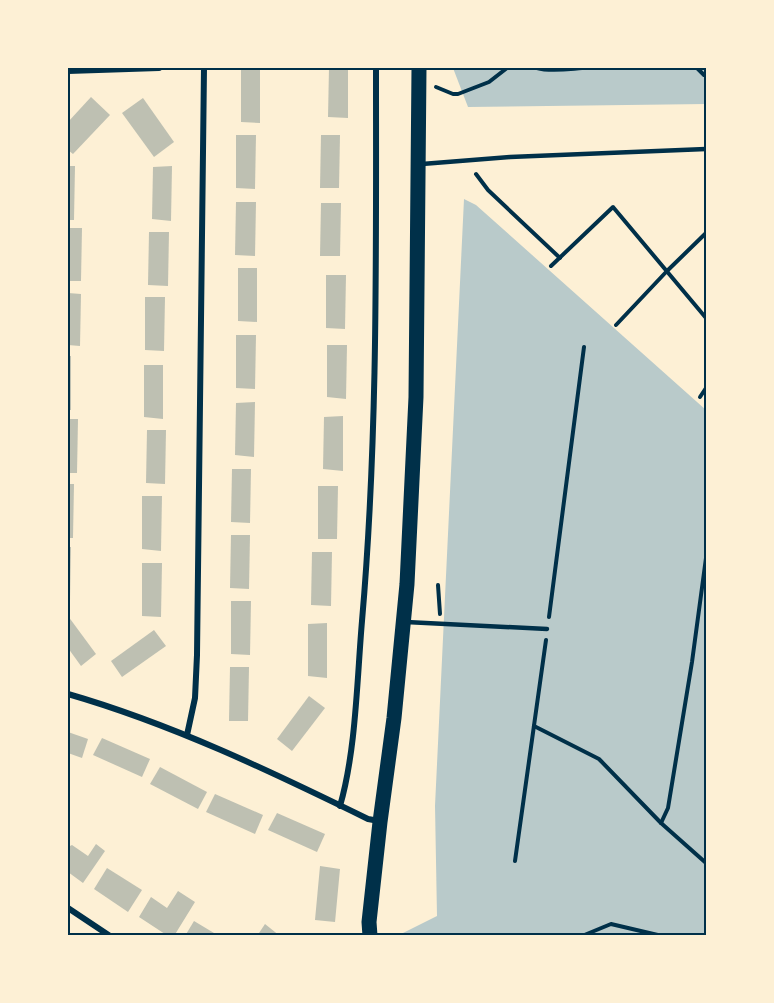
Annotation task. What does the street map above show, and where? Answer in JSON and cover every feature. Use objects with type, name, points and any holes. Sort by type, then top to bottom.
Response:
[{"type":"highway","points":[[370,936],[369,922],[404,622],[416,397],[419,68]]},
{"type":"street","points":[[68,71],[159,68]]},
{"type":"street","points":[[187,735],[195,698],[197,655],[204,68]]},
{"type":"street","points":[[340,806],[350,761],[369,536],[375,362],[376,68]]},
{"type":"street","points":[[68,694],[118,708],[187,735],[368,819],[380,822]]},
{"type":"street","points":[[68,908],[110,936]]},
{"type":"lane","points":[[418,165],[510,157],[706,149]]},
{"type":"lane","points":[[404,622],[547,629]]},
{"type":"path","points":[[433,86],[458,94],[489,82],[507,68]]},
{"type":"path","points":[[537,68],[563,70],[582,68]]},
{"type":"path","points":[[697,68],[704,75]]},
{"type":"path","points":[[476,174],[488,190],[560,258]]},
{"type":"path","points":[[551,267],[613,207],[706,318]]},
{"type":"path","points":[[616,325],[706,233]]},
{"type":"path","points":[[515,861],[584,347]]},
{"type":"path","points":[[700,397],[706,388]]},
{"type":"path","points":[[661,823],[668,808],[706,558]]},
{"type":"path","points":[[438,585],[441,624]]},
{"type":"path","points":[[534,726],[599,759],[661,823],[706,863]]},
{"type":"path","points":[[582,936],[611,924],[662,936]]},
{"type":"shaded area","points":[[453,68],[706,68],[706,104],[468,107]]},
{"type":"shaded area","points":[[464,199],[476,205],[706,410],[706,935],[397,936],[437,916],[435,806]]},
{"type":"building","points":[[329,68],[348,68],[348,118],[328,117]]},
{"type":"building","points":[[241,69],[260,69],[260,123],[241,122]]},
{"type":"building","points":[[91,97],[110,115],[73,154],[68,150],[68,122]]},
{"type":"building","points":[[143,98],[174,142],[154,157],[122,113]]},
{"type":"building","points":[[236,135],[256,135],[255,189],[236,188]]},
{"type":"building","points":[[321,135],[340,135],[339,188],[320,188]]},
{"type":"building","points":[[68,166],[75,166],[74,220],[68,220]]},
{"type":"building","points":[[172,166],[171,221],[152,219],[153,167]]},
{"type":"building","points":[[236,202],[256,202],[255,256],[235,255]]},
{"type":"building","points":[[321,203],[341,203],[340,256],[320,256]]},
{"type":"building","points":[[68,228],[82,228],[81,281],[68,281]]},
{"type":"building","points":[[149,232],[169,232],[168,286],[148,285]]},
{"type":"building","points":[[238,268],[257,268],[257,322],[238,321]]},
{"type":"building","points":[[326,275],[346,275],[345,329],[326,328]]},
{"type":"building","points":[[68,293],[81,294],[80,346],[68,345]]},
{"type":"building","points":[[145,297],[165,297],[164,351],[145,350]]},
{"type":"building","points":[[236,335],[256,335],[255,389],[236,388]]},
{"type":"building","points":[[327,345],[347,345],[346,399],[327,397]]},
{"type":"building","points":[[68,356],[71,356],[71,410],[68,410]]},
{"type":"building","points":[[144,365],[163,365],[163,419],[144,417]]},
{"type":"building","points":[[255,402],[254,457],[235,455],[236,403]]},
{"type":"building","points":[[343,416],[343,471],[323,469],[324,417]]},
{"type":"building","points":[[68,419],[78,419],[77,473],[68,473]]},
{"type":"building","points":[[147,430],[166,430],[165,484],[146,483]]},
{"type":"building","points":[[232,469],[251,469],[250,523],[231,522]]},
{"type":"building","points":[[68,484],[74,484],[73,538],[68,538]]},
{"type":"building","points":[[318,486],[338,486],[337,539],[318,539]]},
{"type":"building","points":[[142,496],[162,496],[161,551],[142,549]]},
{"type":"building","points":[[231,535],[250,535],[249,589],[230,588]]},
{"type":"building","points":[[68,547],[71,547],[70,601],[68,601]]},
{"type":"building","points":[[312,552],[332,552],[331,606],[311,605]]},
{"type":"building","points":[[142,563],[162,563],[161,617],[142,616]]},
{"type":"building","points":[[231,601],[251,601],[250,655],[231,654]]},
{"type":"building","points":[[68,616],[96,654],[81,666],[68,648]]},
{"type":"building","points":[[327,623],[327,678],[308,676],[308,624]]},
{"type":"building","points":[[154,630],[166,646],[122,677],[111,661]]},
{"type":"building","points":[[230,667],[249,667],[248,721],[229,721]]},
{"type":"building","points":[[309,696],[325,708],[292,751],[277,739]]},
{"type":"building","points":[[68,732],[88,739],[82,758],[68,753]]},
{"type":"building","points":[[102,738],[150,759],[142,777],[93,755]]},
{"type":"building","points":[[160,767],[207,792],[198,809],[150,784]]},
{"type":"building","points":[[215,794],[263,815],[255,834],[206,812]]},
{"type":"building","points":[[277,813],[325,834],[317,852],[268,830]]},
{"type":"building","points":[[96,844],[105,851],[83,883],[68,872],[68,847],[72,845],[88,856]]},
{"type":"building","points":[[320,866],[340,869],[335,922],[315,920]]},
{"type":"building","points":[[107,868],[142,890],[128,912],[94,889]]},
{"type":"building","points":[[178,891],[195,902],[174,936],[168,936],[139,917],[151,897],[167,908]]},
{"type":"building","points":[[194,921],[219,936],[185,936]]},
{"type":"building","points":[[265,924],[280,936],[257,936]]}]
